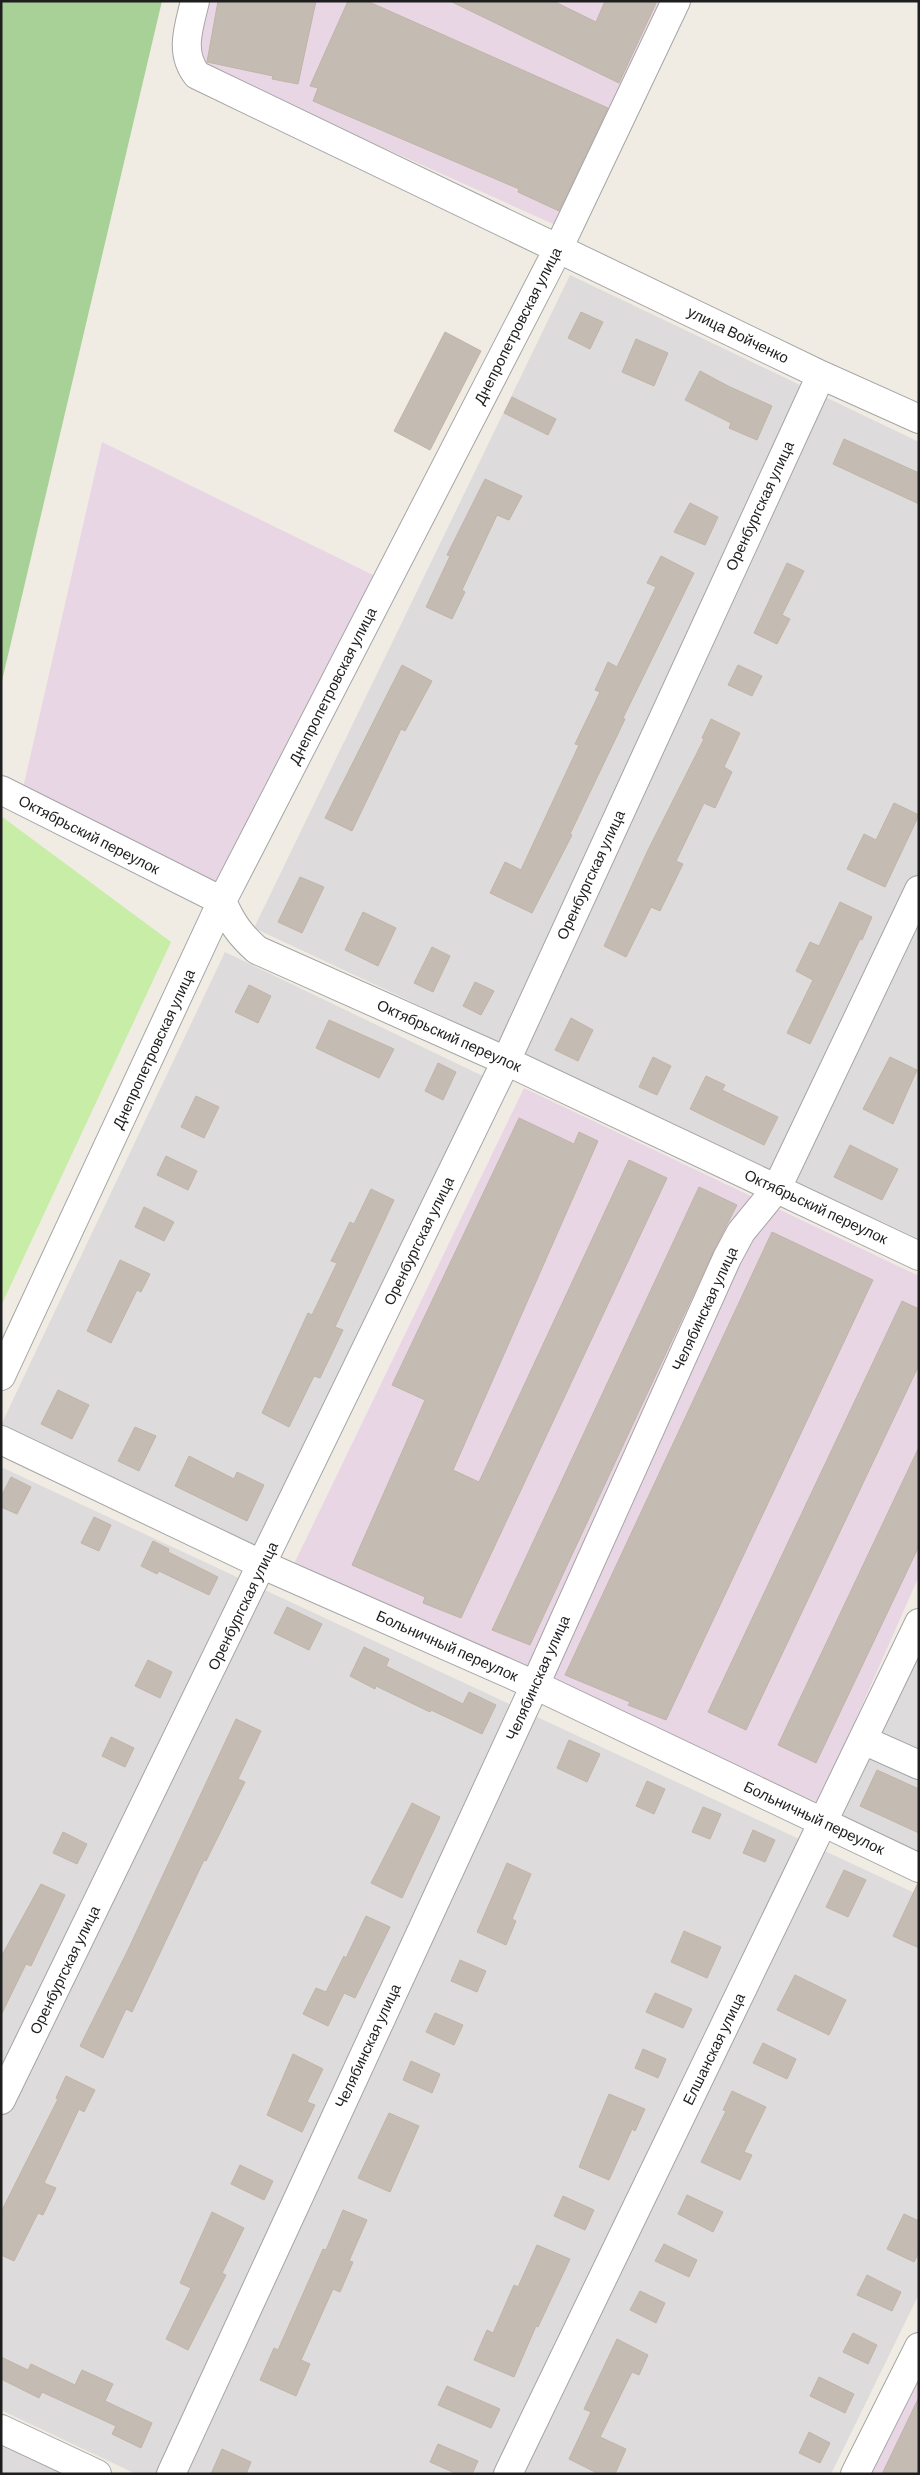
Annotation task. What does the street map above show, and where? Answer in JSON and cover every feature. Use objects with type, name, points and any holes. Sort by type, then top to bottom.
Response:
[{"type":"street","name":"улица Войченко","points":[[195,1],[186,42],[186,53],[188,64],[197,75],[821,375],[919,419]]},
{"type":"street","name":"Днепропетровская улица","points":[[1,1376],[222,901],[558,249],[676,1]]},
{"type":"street","name":"Оренбургская улица","points":[[1,2100],[263,1565],[506,1061],[821,375]]},
{"type":"street","name":"Октябрьский переулок","points":[[1,790],[222,901],[232,924],[243,938],[257,950],[506,1061],[919,1256]]},
{"type":"street","name":"Челябинская улица","points":[[171,2474],[535,1685],[727,1258],[741,1232],[777,1188],[919,890]]},
{"type":"street","name":"Больничный переулок","points":[[1,1440],[263,1565],[535,1685],[919,1868]]},
{"type":"street","name":"Елшанская улица","points":[[508,2474],[919,1623]]},
{"type":"street","points":[[863,1740],[919,1765]]},
{"type":"street","points":[[855,2474],[919,2347]]},
{"type":"street","points":[[1,2429],[97,2474]]},
{"type":"shaded area","points":[[207,1],[669,1],[562,228],[193,62]]},
{"type":"shaded area","points":[[570,275],[919,442],[919,1239],[254,928]]},
{"type":"shaded area","points":[[102,442],[373,575],[221,888],[23,788]]},
{"type":"shaded area","points":[[225,952],[491,1080],[261,1552],[1,1425]]},
{"type":"shaded area","points":[[524,1088],[919,1276],[919,1576],[819,1803],[292,1568]]},
{"type":"shaded area","points":[[1,1467],[919,1895],[919,2294],[831,2474],[136,2474],[1,2410]]},
{"type":"shaded area","points":[[919,1656],[919,1855],[840,1818]]},
{"type":"shaded area","points":[[919,2369],[919,2474],[866,2474]]},
{"type":"shaded area","points":[[1,2440],[71,2474],[1,2474]]},
{"type":"green space","points":[[1,1],[162,1],[1,685]]},
{"type":"green space","points":[[1,816],[171,942],[1,1306]]},
{"type":"building","points":[[218,1],[316,1],[298,84],[272,79],[273,76],[207,62]]},
{"type":"building","points":[[348,1],[367,1],[608,108],[559,211],[518,192],[519,189],[313,101],[318,88],[310,86]]},
{"type":"building","points":[[450,1],[553,1],[596,22],[605,1],[657,1],[619,83]]},
{"type":"building","points":[[581,312],[603,322],[590,349],[568,338]]},
{"type":"building","points":[[445,332],[481,351],[430,450],[394,431]]},
{"type":"building","points":[[636,339],[668,353],[654,386],[622,372]]},
{"type":"building","points":[[700,371],[772,406],[757,440],[729,428],[731,423],[685,400]]},
{"type":"building","points":[[512,397],[556,419],[548,435],[504,413]]},
{"type":"building","points":[[844,439],[919,473],[919,504],[833,464]]},
{"type":"building","points":[[485,479],[522,496],[509,520],[497,515],[462,590],[465,592],[452,619],[426,607],[450,556],[447,555]]},
{"type":"building","points":[[690,503],[718,517],[705,545],[674,532]]},
{"type":"building","points":[[661,556],[694,573],[623,718],[625,719],[570,834],[572,835],[532,913],[490,893],[505,862],[521,870],[579,745],[575,744],[600,692],[595,690],[608,662],[617,667],[656,587],[647,583]]},
{"type":"building","points":[[787,563],[804,571],[782,615],[790,619],[777,644],[754,633]]},
{"type":"building","points":[[402,665],[432,681],[405,731],[401,729],[352,831],[325,818]]},
{"type":"building","points":[[738,665],[762,676],[752,696],[728,685]]},
{"type":"building","points":[[711,719],[740,733],[724,767],[732,772],[715,808],[704,803],[676,861],[683,864],[660,911],[651,907],[626,957],[604,946],[649,848],[704,739],[702,738]]},
{"type":"building","points":[[894,803],[919,815],[885,887],[847,869],[864,834],[876,840]]},
{"type":"building","points":[[300,877],[324,887],[302,933],[278,922]]},
{"type":"building","points":[[840,902],[872,917],[810,1044],[787,1033],[813,980],[796,971],[810,942],[819,946]]},
{"type":"building","points":[[363,912],[396,928],[378,966],[345,950]]},
{"type":"building","points":[[432,947],[450,956],[433,992],[414,983]]},
{"type":"building","points":[[475,982],[494,991],[481,1015],[463,1006]]},
{"type":"building","points":[[249,985],[271,996],[258,1023],[235,1012]]},
{"type":"building","points":[[571,1018],[593,1030],[578,1061],[555,1050]]},
{"type":"building","points":[[329,1020],[394,1049],[379,1078],[316,1048]]},
{"type":"building","points":[[653,1057],[671,1066],[657,1095],[639,1087]]},
{"type":"building","points":[[890,1057],[917,1070],[893,1124],[863,1109]]},
{"type":"building","points":[[438,1063],[456,1072],[443,1100],[425,1091]]},
{"type":"building","points":[[706,1076],[725,1085],[722,1090],[778,1117],[764,1145],[690,1109]]},
{"type":"building","points":[[196,1096],[219,1107],[204,1138],[181,1127]]},
{"type":"building","points":[[519,1118],[574,1144],[579,1132],[598,1141],[453,1470],[479,1482],[629,1160],[667,1178],[461,1618],[423,1603],[425,1597],[352,1565],[425,1400],[392,1385]]},
{"type":"building","points":[[850,1145],[898,1169],[882,1200],[834,1177]]},
{"type":"building","points":[[166,1156],[197,1171],[188,1190],[157,1175]]},
{"type":"building","points":[[699,1187],[737,1205],[713,1252],[530,1645],[492,1630]]},
{"type":"building","points":[[371,1189],[394,1200],[335,1327],[343,1330],[320,1378],[314,1376],[289,1427],[262,1413],[308,1313],[312,1315],[337,1263],[331,1261],[350,1222],[354,1224]]},
{"type":"building","points":[[144,1207],[174,1222],[164,1241],[135,1227]]},
{"type":"building","points":[[772,1232],[873,1280],[666,1720],[628,1705],[630,1702],[565,1675]]},
{"type":"building","points":[[120,1260],[150,1274],[141,1292],[137,1290],[111,1343],[87,1331]]},
{"type":"building","points":[[902,1301],[919,1309],[919,1365],[746,1730],[708,1712]]},
{"type":"building","points":[[58,1390],[89,1405],[72,1439],[41,1424]]},
{"type":"building","points":[[135,1427],[156,1436],[139,1471],[118,1461]]},
{"type":"building","points":[[919,1447],[919,1546],[816,1763],[778,1745]]},
{"type":"building","points":[[189,1456],[234,1479],[237,1472],[264,1485],[247,1521],[175,1486]]},
{"type":"building","points":[[11,1477],[31,1487],[17,1514],[1,1507],[1,1497]]},
{"type":"building","points":[[94,1517],[111,1525],[99,1551],[81,1543]]},
{"type":"building","points":[[153,1541],[169,1549],[168,1552],[218,1577],[209,1595],[159,1571],[157,1574],[141,1566]]},
{"type":"building","points":[[287,1607],[322,1624],[309,1650],[274,1633]]},
{"type":"building","points":[[364,1647],[389,1659],[386,1666],[463,1704],[469,1692],[496,1705],[482,1734],[376,1686],[375,1689],[350,1676]]},
{"type":"building","points":[[148,1660],[172,1672],[160,1698],[135,1686]]},
{"type":"building","points":[[236,1719],[261,1731],[238,1779],[245,1782],[206,1861],[204,1860],[132,2012],[126,2009],[103,2058],[80,2046],[127,1952]]},
{"type":"building","points":[[111,1737],[134,1748],[125,1767],[102,1756]]},
{"type":"building","points":[[569,1740],[600,1754],[587,1782],[557,1768]]},
{"type":"building","points":[[877,1770],[919,1789],[919,1833],[860,1806]]},
{"type":"building","points":[[647,1781],[665,1789],[654,1814],[636,1806]]},
{"type":"building","points":[[412,1803],[440,1817],[402,1898],[371,1883]]},
{"type":"building","points":[[703,1807],[721,1814],[710,1839],[692,1832]]},
{"type":"building","points":[[753,1830],[775,1840],[765,1862],[743,1853]]},
{"type":"building","points":[[63,1832],[87,1844],[77,1864],[53,1853]]},
{"type":"building","points":[[507,1863],[531,1874],[512,1919],[516,1921],[506,1945],[477,1932]]},
{"type":"building","points":[[844,1870],[866,1880],[848,1917],[826,1907]]},
{"type":"building","points":[[919,1883],[919,1948],[893,1936]]},
{"type":"building","points":[[41,1884],[65,1895],[31,1966],[26,1964],[1,2015],[1,1957]]},
{"type":"building","points":[[366,1916],[390,1927],[355,1998],[344,1993],[328,2026],[303,2014],[316,1988],[326,1992],[344,1956],[346,1958]]},
{"type":"building","points":[[684,1931],[721,1947],[707,1978],[671,1962]]},
{"type":"building","points":[[460,1960],[486,1971],[477,1992],[451,1981]]},
{"type":"building","points":[[795,1975],[846,2000],[829,2035],[777,2010]]},
{"type":"building","points":[[655,1993],[692,2009],[683,2028],[646,2012]]},
{"type":"building","points":[[435,2013],[463,2025],[454,2045],[426,2032]]},
{"type":"building","points":[[763,2043],[796,2059],[787,2079],[753,2063]]},
{"type":"building","points":[[643,2049],[666,2059],[658,2078],[635,2068]]},
{"type":"building","points":[[293,2054],[323,2069],[307,2102],[315,2105],[302,2132],[267,2115]]},
{"type":"building","points":[[411,2061],[440,2074],[432,2093],[403,2080]]},
{"type":"building","points":[[66,2076],[95,2090],[84,2112],[79,2109],[44,2183],[56,2188],[43,2215],[38,2213],[14,2261],[1,2255],[1,2212],[58,2099],[56,2098]]},
{"type":"building","points":[[732,2091],[766,2107],[744,2152],[752,2155],[740,2180],[701,2162],[726,2111],[723,2110]]},
{"type":"building","points":[[609,2094],[645,2109],[635,2131],[632,2129],[609,2180],[579,2167]]},
{"type":"building","points":[[389,2113],[419,2126],[390,2192],[358,2178]]},
{"type":"building","points":[[240,2165],[273,2181],[264,2200],[231,2184]]},
{"type":"building","points":[[687,2195],[723,2212],[713,2232],[678,2214]]},
{"type":"building","points":[[563,2196],[594,2210],[585,2230],[554,2216]]},
{"type":"building","points":[[343,2210],[367,2220],[349,2261],[353,2262],[340,2292],[333,2289],[301,2360],[310,2364],[296,2396],[260,2380],[274,2348],[278,2350],[323,2249],[326,2250]]},
{"type":"building","points":[[212,2212],[244,2228],[222,2273],[226,2275],[188,2350],[166,2339],[191,2288],[180,2283]]},
{"type":"building","points":[[904,2214],[919,2221],[919,2252],[914,2262],[887,2249]]},
{"type":"building","points":[[664,2244],[697,2260],[689,2277],[655,2261]]},
{"type":"building","points":[[537,2245],[570,2259],[538,2327],[536,2326],[514,2377],[474,2360],[487,2330],[493,2333],[514,2285],[518,2287]]},
{"type":"building","points":[[867,2275],[901,2292],[892,2311],[857,2295]]},
{"type":"building","points":[[640,2291],[665,2303],[656,2323],[630,2310]]},
{"type":"building","points":[[853,2333],[877,2345],[868,2364],[843,2352]]},
{"type":"building","points":[[617,2339],[648,2355],[639,2375],[632,2372],[600,2437],[626,2449],[615,2474],[599,2474],[569,2459],[591,2412],[584,2409]]},
{"type":"building","points":[[1,2357],[28,2370],[31,2364],[75,2385],[82,2370],[113,2384],[105,2401],[152,2423],[141,2448],[112,2434],[116,2426],[42,2392],[39,2398],[1,2379]]},
{"type":"building","points":[[819,2377],[854,2394],[845,2413],[810,2396]]},
{"type":"building","points":[[447,2386],[500,2409],[491,2428],[438,2405]]},
{"type":"building","points":[[919,2397],[919,2474],[882,2474]]},
{"type":"building","points":[[809,2432],[830,2443],[820,2463],[799,2453]]},
{"type":"building","points":[[438,2444],[478,2461],[472,2474],[457,2474],[430,2462]]},
{"type":"building","points":[[222,2449],[251,2462],[246,2474],[211,2474]]}]
